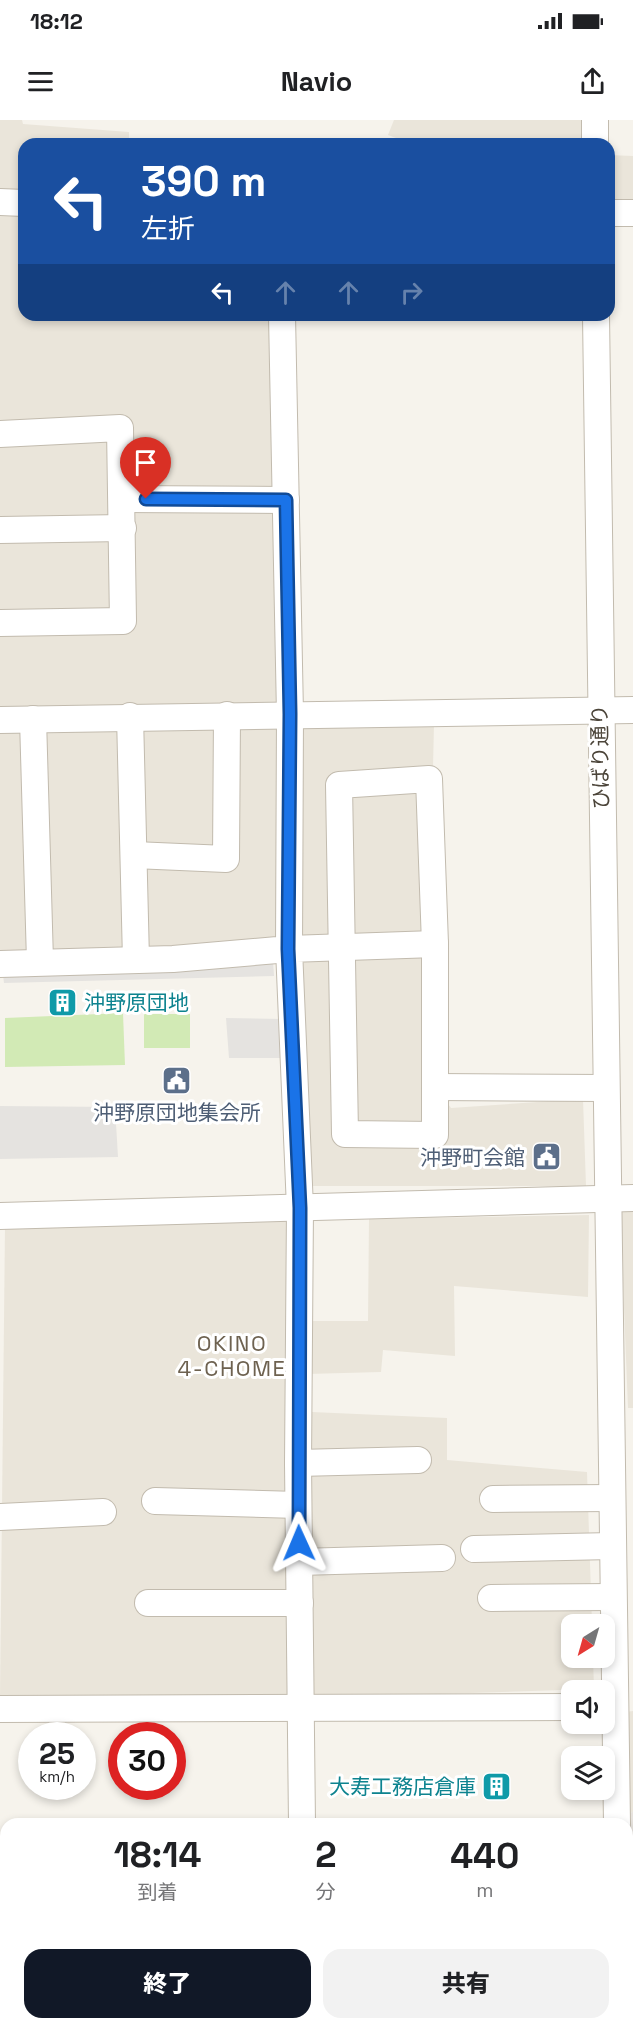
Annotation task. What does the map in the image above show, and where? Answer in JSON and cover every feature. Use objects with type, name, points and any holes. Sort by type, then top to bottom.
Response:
[{"type":"street","points":[[595,120],[595,138]]},
{"type":"street","points":[[0,202],[18,203]]},
{"type":"street","points":[[615,213],[633,213]]},
{"type":"street","points":[[282,321],[290,714],[288,949],[300,1208],[298,1505],[302,1818]]},
{"type":"street","name":"ひばり通り","points":[[596,321],[606,1199],[617,1707]]},
{"type":"street","points":[[0,434],[120,428],[123,528],[123,621],[0,623]]},
{"type":"street","points":[[122,499],[286,500]]},
{"type":"street","points":[[0,530],[123,528]]},
{"type":"street","points":[[0,720],[130,716],[633,710]]},
{"type":"street","points":[[134,855],[226,859],[227,715]]},
{"type":"street","points":[[130,716],[136,960]]},
{"type":"street","points":[[33,719],[40,962]]},
{"type":"street","points":[[429,779],[435,944],[435,1135],[345,1134],[341,947],[339,785],[429,779]]},
{"type":"street","points":[[0,964],[136,960],[288,949],[435,944]]},
{"type":"street","points":[[435,1087],[605,1088]]},
{"type":"street","points":[[0,1216],[633,1198]]},
{"type":"street","points":[[298,1463],[418,1460]]},
{"type":"street","points":[[494,1499],[611,1498]]},
{"type":"street","points":[[155,1501],[298,1505]]},
{"type":"street","points":[[0,1517],[103,1512]]},
{"type":"street","points":[[474,1549],[612,1546]]},
{"type":"street","points":[[299,1562],[442,1558]]},
{"type":"street","points":[[491,1598],[613,1597]]},
{"type":"street","points":[[148,1603],[300,1604]]},
{"type":"street","points":[[0,1709],[561,1707]]},
{"type":"street","points":[[617,1707],[624,1771],[618,1818]]},
{"type":"shaded area","points":[[0,120],[22,120],[23,124],[129,132],[129,138],[18,138],[18,321],[282,321],[289,949],[0,964]]},
{"type":"shaded area","points":[[394,120],[595,120],[595,138],[396,138],[388,135]]},
{"type":"shaded area","points":[[615,155],[633,156],[633,213],[615,213]]},
{"type":"shaded area","points":[[297,724],[434,724],[426,1073],[451,1108],[583,1099],[586,1186],[308,1186]]},
{"type":"shaded area","points":[[273,961],[274,976],[4,983],[2,966]]},
{"type":"shaded area","points":[[226,1018],[283,1019],[284,1058],[229,1058]]},
{"type":"shaded area","points":[[0,1106],[115,1107],[118,1157],[0,1159]]},
{"type":"shaded area","points":[[620,1208],[633,1208],[633,1408],[628,1408]]},
{"type":"shaded area","points":[[589,1215],[588,1297],[454,1286],[455,1356],[383,1350],[381,1372],[307,1374],[306,1321],[368,1321],[369,1219]]},
{"type":"shaded area","points":[[290,1220],[293,1696],[0,1697],[5,1226]]},
{"type":"shaded area","points":[[312,1412],[447,1418],[447,1460],[587,1472],[592,1614],[561,1614],[561,1668],[593,1668],[594,1680],[561,1680],[561,1690],[310,1698]]},
{"type":"shaded area","points":[[633,1711],[633,1812],[628,1813],[625,1712]]},
{"type":"shaded area","points":[[633,1812],[633,1818],[628,1818],[628,1813]]},
{"type":"green space","points":[[123,1013],[125,1065],[5,1067],[5,1018]]},
{"type":"green space","points":[[144,1014],[190,1014],[190,1048],[144,1048]]},
{"type":"place","name":"沖野原団地","points":[[63,1002]]},
{"type":"place","name":"沖野原団地集会所","points":[[177,1081]]},
{"type":"place","name":"沖野町会館","points":[[546,1157]]},
{"type":"place","name":"大寿工務店倉庫","points":[[497,1786]]},
{"type":"district","name":"OKINO 4-CHOME","points":[[232,1356]]},
{"type":"route","points":[[146,499],[286,500],[290,714],[288,949],[300,1208],[299,1543]]}]
